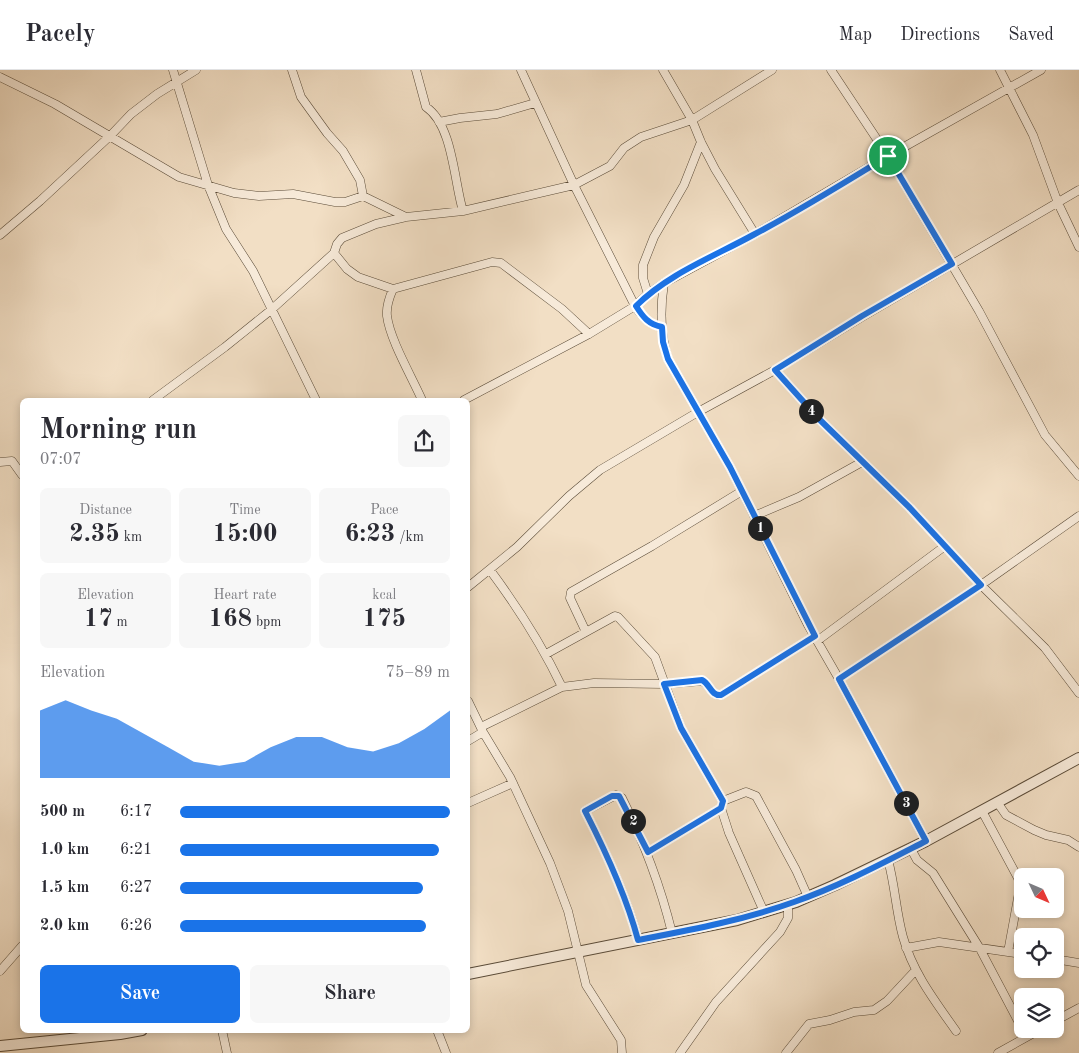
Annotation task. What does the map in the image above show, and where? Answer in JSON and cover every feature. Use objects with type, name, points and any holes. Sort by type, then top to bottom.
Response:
[{"type":"street","points":[[173,70],[208,185],[226,229],[253,272],[315,398]]},
{"type":"street","points":[[0,235],[40,201],[131,114],[196,70]]},
{"type":"street","points":[[292,70],[301,97],[327,133],[343,151],[360,180],[363,196]]},
{"type":"street","points":[[416,70],[426,107],[434,112],[452,155],[458,196],[463,211]]},
{"type":"street","points":[[520,70],[574,185],[636,306],[646,320],[662,327]]},
{"type":"street","points":[[664,70],[692,120],[701,142],[755,234]]},
{"type":"street","points":[[156,398],[271,310],[334,253],[337,244],[342,238],[376,224],[406,216],[463,211],[574,185],[610,166],[624,148],[641,137],[692,120],[772,70]]},
{"type":"street","points":[[831,70],[888,156],[952,264],[1045,435],[1079,476]]},
{"type":"street","points":[[1000,70],[1033,135],[1058,203],[1079,247]]},
{"type":"street","points":[[468,398],[588,334],[636,306],[648,294],[664,283],[755,234],[888,156],[1041,70]]},
{"type":"street","points":[[0,77],[55,104],[179,177],[234,193],[259,196],[293,194],[335,202],[345,202],[363,196],[406,216]]},
{"type":"street","points":[[439,122],[497,114],[535,102]]},
{"type":"street","points":[[648,294],[643,278],[643,265],[654,236],[684,185],[701,142]]},
{"type":"street","points":[[470,585],[517,546],[585,482],[615,461],[698,412],[775,370],[862,316],[1079,190]]},
{"type":"street","points":[[334,253],[347,270],[358,277],[393,290],[492,262],[501,263],[562,309],[588,334]]},
{"type":"street","points":[[664,283],[660,308],[663,342],[668,359],[742,491],[816,638],[926,841]]},
{"type":"street","points":[[393,290],[388,301],[386,314],[390,330],[421,398]]},
{"type":"street","points":[[775,370],[819,419],[910,508],[981,585],[1045,648],[1079,693]]},
{"type":"street","points":[[0,462],[12,461],[20,472]]},
{"type":"street","points":[[754,516],[799,497],[862,462]]},
{"type":"street","points":[[586,632],[570,598],[571,592],[652,546],[742,491]]},
{"type":"street","points":[[839,679],[981,585],[1079,516]]},
{"type":"street","points":[[470,739],[482,729],[562,687],[594,683],[664,684],[702,680],[717,696],[721,695],[816,638],[945,546]]},
{"type":"street","points":[[490,570],[520,610],[546,654],[562,687]]},
{"type":"street","points":[[546,654],[612,616],[618,617],[655,657],[681,728],[722,804],[729,833],[764,912]]},
{"type":"street","points":[[470,705],[512,783],[550,862],[568,911],[586,985],[621,1040],[623,1052]]},
{"type":"street","points":[[470,973],[737,920],[786,905],[808,897],[926,841],[1079,758]]},
{"type":"street","points":[[470,802],[512,783]]},
{"type":"street","points":[[648,852],[722,804],[746,792],[750,792],[760,800],[808,897]]},
{"type":"street","points":[[638,940],[633,921],[605,849],[585,811],[612,796],[619,796],[648,852],[661,890],[672,933]]},
{"type":"street","points":[[997,802],[1006,815],[1034,830],[1068,840],[1079,847]]},
{"type":"street","points":[[982,811],[1018,878],[1020,887],[1008,952]]},
{"type":"street","points":[[910,849],[916,860],[933,873],[978,947],[1014,1014]]},
{"type":"street","points":[[888,860],[902,936],[915,971],[956,1031]]},
{"type":"street","points":[[680,1053],[716,1002],[780,932],[788,918],[786,905]]},
{"type":"street","points":[[906,948],[939,942],[1014,953]]},
{"type":"street","points":[[0,972],[20,948]]},
{"type":"street","points":[[1064,960],[1079,963]]},
{"type":"street","points":[[786,1053],[810,1024],[854,1012],[874,1010],[887,1001],[915,971]]},
{"type":"street","points":[[1064,1017],[1079,1008]]},
{"type":"street","points":[[0,1046],[126,1033]]},
{"type":"street","points":[[223,1033],[227,1053]]},
{"type":"street","points":[[438,1033],[446,1053]]},
{"type":"street","points":[[998,1053],[1023,1038]]},
{"type":"route","points":[[888,156],[952,264],[862,316],[775,370],[819,419],[910,508],[981,585],[839,679],[926,841],[835,885],[786,905],[737,920],[638,940],[633,921],[605,849],[585,811],[612,796],[619,796],[622,798],[648,852],[721,808],[723,801],[681,728],[664,684],[702,680],[717,696],[725,694],[815,636],[730,467],[668,359],[663,342],[662,327],[651,324],[646,320],[636,306],[648,294],[664,283],[755,234],[888,156]]}]
